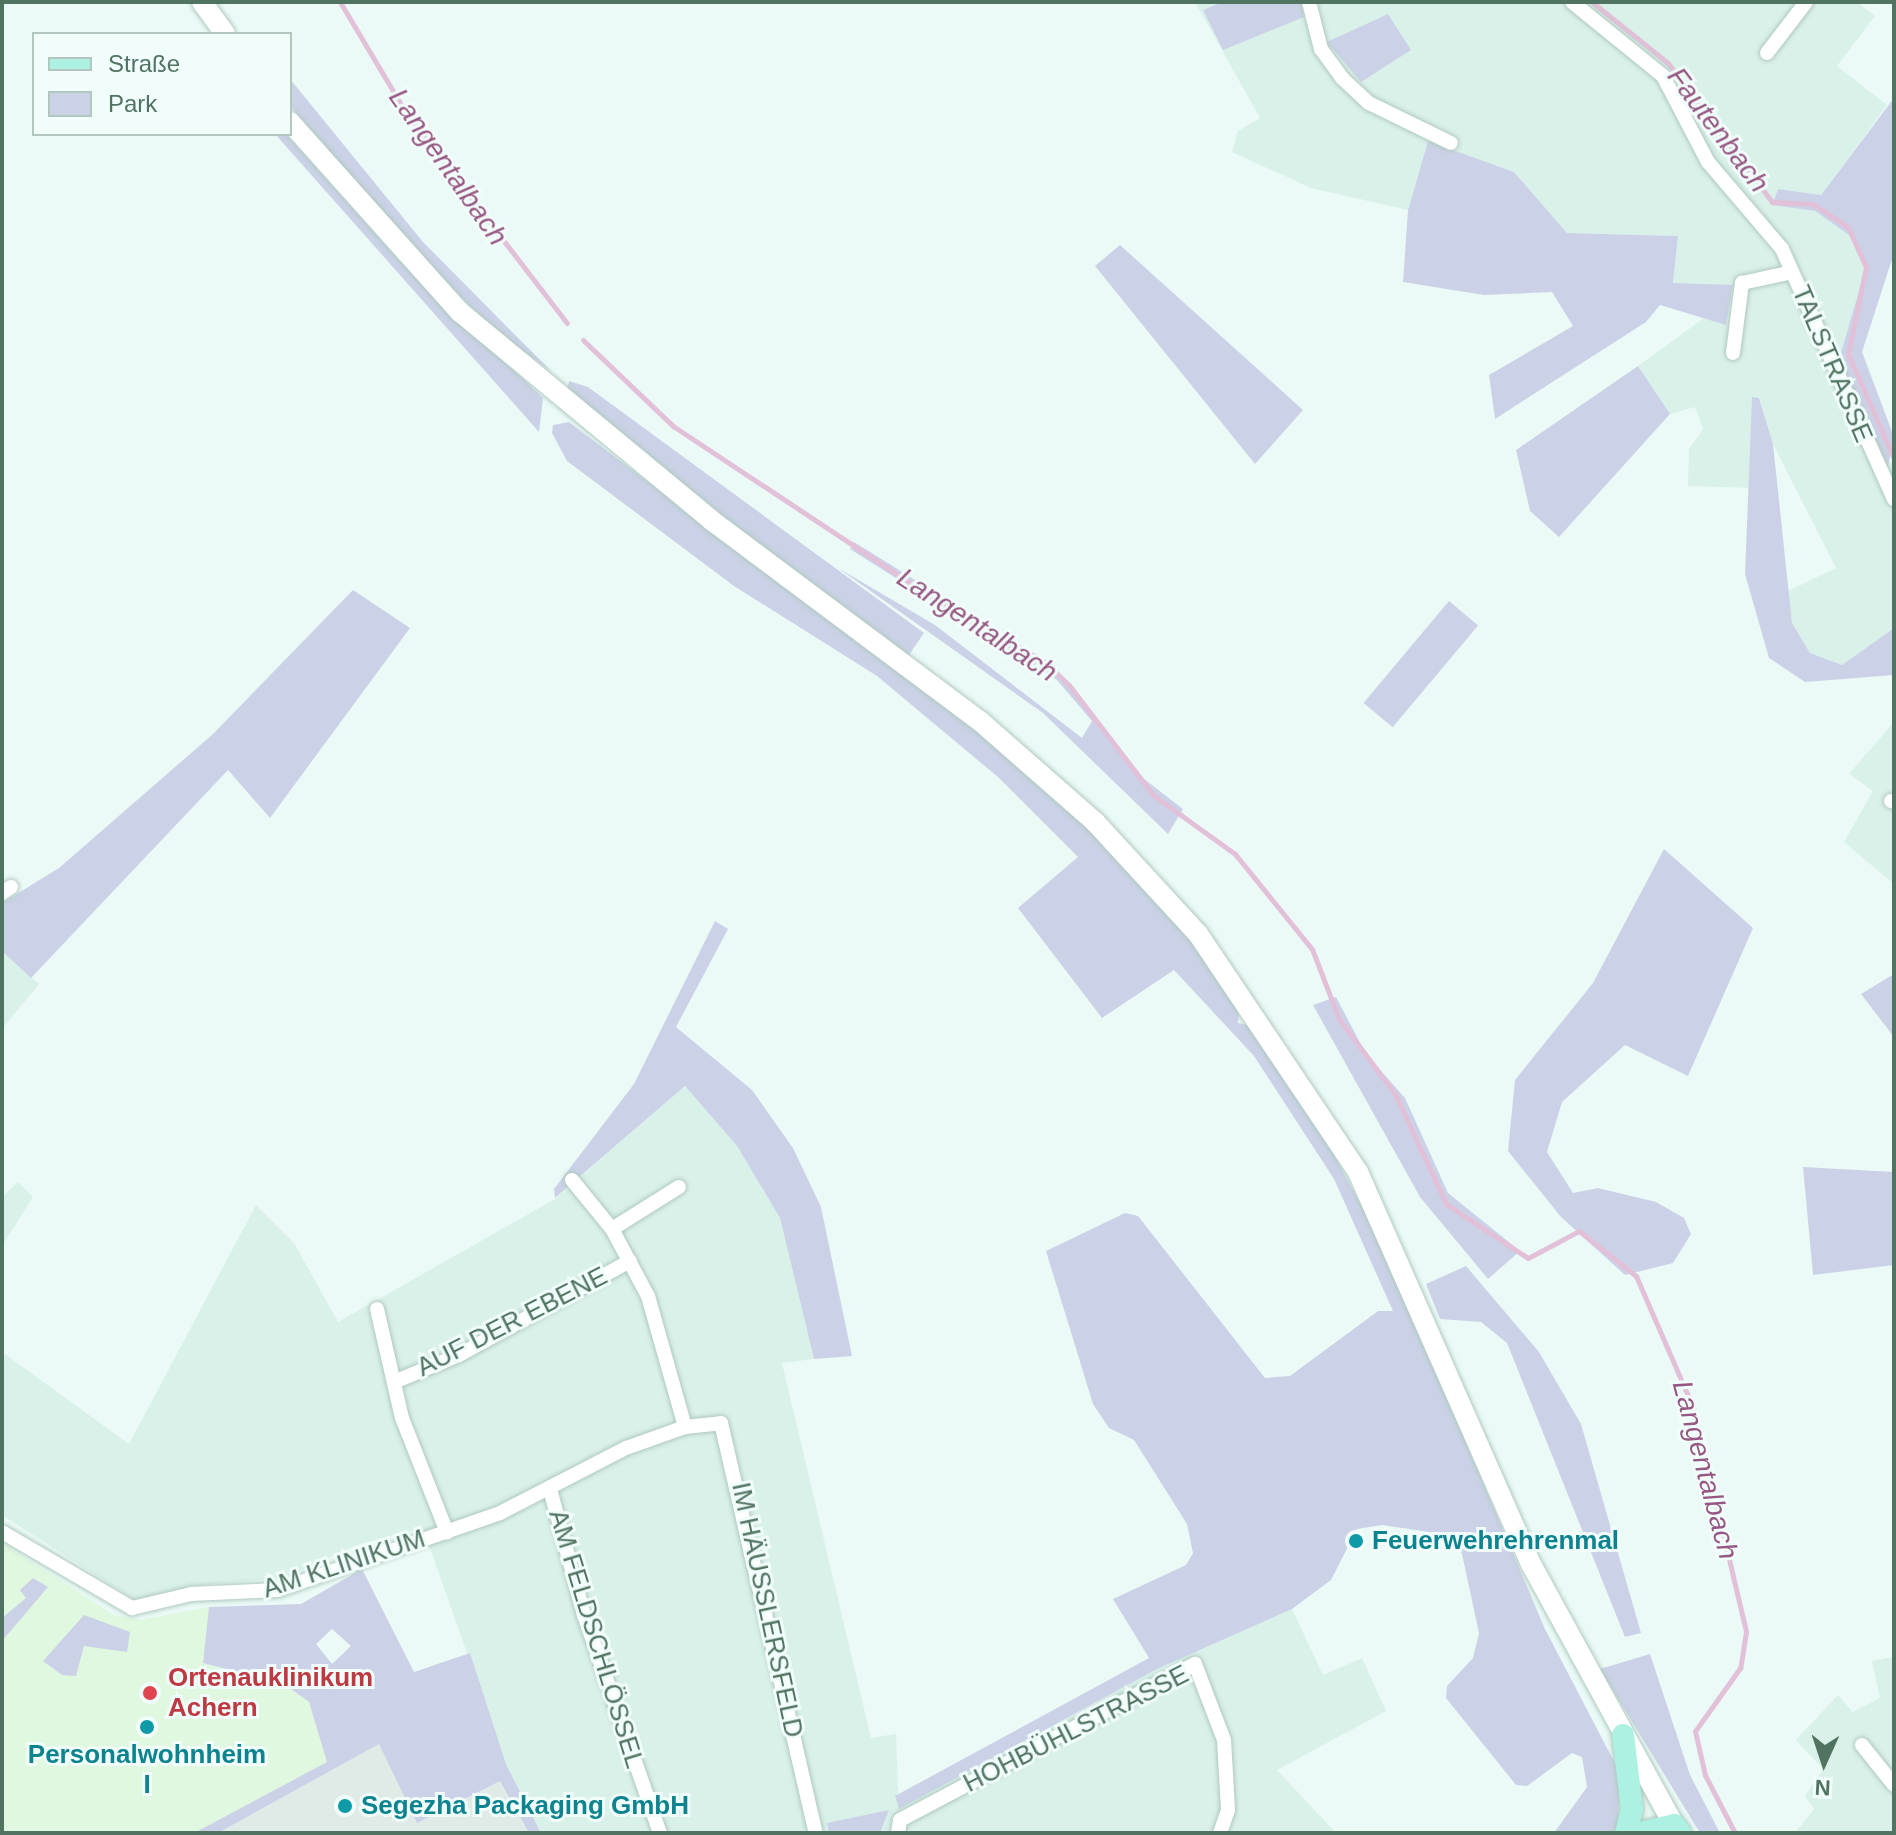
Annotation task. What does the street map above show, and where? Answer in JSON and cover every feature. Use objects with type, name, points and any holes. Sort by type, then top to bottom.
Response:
[{"type":"main road","points":[[202,2],[224,32]]},
{"type":"main road","points":[[292,124],[471,322],[711,520],[980,721],[1095,822],[1198,934],[1358,1172],[1531,1564],[1677,1829],[1640,1833]]},
{"type":"main road","points":[[1623,1735],[1632,1809],[1626,1833]]},
{"type":"street","points":[[1309,2],[1321,49],[1343,79],[1369,103],[1451,143]]},
{"type":"street","name":"TALSTRASSE","points":[[1572,2],[1663,76],[1708,162],[1754,209],[1792,272],[1894,499]]},
{"type":"street","points":[[1767,53],[1806,2]]},
{"type":"street","name":"TALSTRASSE","points":[[1733,353],[1742,283],[1792,272]]},
{"type":"street","points":[[572,1180],[612,1229],[630,1261],[660,1332],[685,1427]]},
{"type":"street","points":[[612,1229],[679,1187]]},
{"type":"street","name":"AUF DER EBENE","points":[[394,1382],[459,1355],[630,1261]]},
{"type":"street","name":"AUF DER EBENE","points":[[377,1309],[394,1382],[447,1532]]},
{"type":"street","name":"IM HÄUSSLERSFELD","points":[[685,1427],[721,1423],[730,1440],[816,1833]]},
{"type":"street","name":"AM KLINIKUM","points":[[2,1532],[132,1608],[191,1594],[278,1590],[447,1532],[550,1489],[591,1462],[685,1427]]},
{"type":"street","name":"AM FELDSCHLÖSSEL","points":[[550,1489],[584,1615],[660,1833]]},
{"type":"street","name":"HOHBÜHLSTRASSE","points":[[898,1833],[900,1820],[1195,1664],[1224,1740],[1228,1810],[1220,1833]]},
{"type":"street","points":[[1862,1745],[1894,1785]]},
{"type":"shaded area","points":[[1195,2],[1857,2],[1875,16],[1837,66],[1887,105],[1821,195],[1778,189],[1772,204],[1815,211],[1853,238],[1866,267],[1839,359],[1889,466],[1894,460],[1894,628],[1842,665],[1810,653],[1792,623],[1788,591],[1836,568],[1773,444],[1759,398],[1752,398],[1753,488],[1688,486],[1689,449],[1703,429],[1695,407],[1670,414],[1638,366],[1704,318],[1726,324],[1673,283],[1678,236],[1567,233],[1514,172],[1428,141],[1408,210],[1311,188],[1232,152],[1238,131],[1260,118]]},
{"type":"shaded area","points":[[1894,722],[1894,884],[1844,842],[1873,791],[1849,774]]},
{"type":"shaded area","points":[[2,951],[39,984],[2,1029]]},
{"type":"shaded area","points":[[685,1086],[737,1146],[780,1218],[814,1359],[782,1363],[871,1738],[896,1734],[899,1809],[1157,1669],[1292,1609],[1323,1675],[1362,1658],[1386,1711],[1277,1770],[1336,1833],[541,1833],[506,1764],[423,1528],[360,1544],[283,1578],[192,1586],[138,1602],[2,1515],[2,1352],[129,1444],[256,1205],[294,1243],[338,1322],[555,1199]]},
{"type":"shaded area","points":[[18,1182],[33,1197],[2,1246],[2,1197]]},
{"type":"shaded area","name":"Ortenauklinikum Achern","points":[[2,1543],[114,1615],[141,1620],[209,1607],[203,1663],[284,1684],[310,1703],[327,1762],[194,1833],[2,1833]]},
{"type":"shaded area","points":[[1894,1657],[1894,1833],[1795,1833],[1814,1809],[1805,1796],[1823,1769],[1796,1740],[1838,1695],[1853,1712],[1880,1698],[1872,1661]]},
{"type":"shaded area","points":[[379,1744],[500,1781],[529,1833],[218,1833]]},
{"type":"green space","points":[[1223,2],[1301,2],[1304,17],[1223,50],[1203,10]]},
{"type":"green space","points":[[1388,14],[1411,50],[1361,82],[1327,42]]},
{"type":"green space","points":[[292,81],[423,242],[551,371],[495,331],[405,241],[292,108]]},
{"type":"green space","points":[[1894,98],[1894,253],[1862,352],[1894,437],[1888,467],[1839,359],[1866,267],[1853,238],[1815,211],[1772,205],[1778,189],[1821,195]]},
{"type":"green space","points":[[277,136],[288,136],[398,259],[543,398],[539,432]]},
{"type":"green space","points":[[1428,141],[1514,172],[1567,233],[1678,236],[1673,283],[1733,285],[1726,325],[1660,305],[1646,322],[1495,419],[1489,375],[1573,326],[1552,292],[1484,295],[1403,282],[1408,210]]},
{"type":"green space","points":[[1120,245],[1303,410],[1255,464],[1095,266]]},
{"type":"green space","points":[[1638,366],[1670,414],[1559,537],[1530,511],[1516,450]]},
{"type":"green space","points":[[569,381],[588,387],[924,633],[909,655],[696,498],[567,390]]},
{"type":"green space","points":[[1752,397],[1759,398],[1773,444],[1792,623],[1810,653],[1842,665],[1894,628],[1894,675],[1805,682],[1769,658],[1745,574]]},
{"type":"green space","points":[[569,422],[987,739],[1104,843],[1198,948],[1239,1010],[1238,1023],[1248,1025],[1305,1101],[1382,1244],[1545,1629],[1620,1773],[1618,1833],[1554,1833],[1587,1787],[1582,1757],[1572,1753],[1527,1786],[1516,1785],[1446,1698],[1447,1686],[1473,1658],[1479,1633],[1462,1554],[1450,1535],[1382,1525],[1357,1529],[1331,1580],[1292,1609],[1157,1669],[899,1809],[895,1796],[1149,1658],[1113,1599],[1186,1565],[1193,1553],[1187,1524],[1134,1440],[1109,1428],[1093,1404],[1046,1251],[1125,1213],[1138,1216],[1265,1378],[1290,1376],[1378,1311],[1393,1311],[1334,1179],[1254,1056],[1174,970],[1102,1018],[1018,908],[1078,857],[998,777],[877,676],[734,586],[567,461],[552,433],[553,425]]},
{"type":"green space","points":[[854,542],[1054,666],[1144,779],[1183,809],[1168,834],[1043,713],[838,568],[935,625],[1082,738],[1092,721],[1057,680],[850,549]]},
{"type":"green space","points":[[353,590],[410,628],[270,818],[228,770],[31,978],[2,951],[2,903],[59,868],[213,734]]},
{"type":"green space","points":[[1449,601],[1478,625],[1393,727],[1364,703]]},
{"type":"green space","points":[[1664,849],[1753,928],[1688,1076],[1625,1045],[1562,1102],[1547,1152],[1573,1193],[1598,1188],[1656,1202],[1684,1218],[1691,1234],[1673,1263],[1625,1275],[1561,1217],[1508,1151],[1515,1080],[1593,983]]},
{"type":"green space","points":[[715,921],[728,929],[676,1027],[752,1090],[793,1148],[821,1207],[852,1356],[814,1359],[780,1218],[737,1146],[685,1086],[555,1198],[554,1189],[634,1084]]},
{"type":"green space","points":[[1894,974],[1894,1037],[1861,994]]},
{"type":"green space","points":[[1336,997],[1366,1054],[1405,1098],[1448,1193],[1520,1251],[1488,1279],[1420,1197],[1313,1005]]},
{"type":"green space","points":[[1803,1167],[1894,1172],[1894,1265],[1813,1275]]},
{"type":"green space","points":[[1466,1266],[1539,1352],[1581,1424],[1641,1633],[1625,1637],[1507,1343],[1481,1322],[1440,1319],[1426,1284]]},
{"type":"green space","points":[[362,1569],[414,1672],[470,1653],[506,1764],[541,1833],[529,1833],[500,1781],[417,1823],[379,1744],[218,1833],[194,1833],[327,1762],[309,1702],[284,1684],[203,1663],[209,1607],[301,1604]],"holes":[[[332,1629],[351,1646],[332,1664],[316,1644]]]},
{"type":"green space","points":[[33,1578],[48,1587],[2,1641],[2,1618],[26,1598],[20,1590]]},
{"type":"green space","points":[[84,1615],[130,1632],[127,1652],[84,1646],[76,1676],[62,1675],[43,1661]]},
{"type":"green space","points":[[1650,1654],[1690,1775],[1720,1833],[1700,1833],[1600,1669]]},
{"type":"green space","points":[[889,1810],[880,1833],[829,1833],[827,1823]]},
{"type":"waterway","name":"Langentalbach","points":[[340,2],[408,116],[567,323]]},
{"type":"waterway","name":"Fautenbach","points":[[1592,2],[1668,63],[1772,202],[1813,204],[1848,227],[1866,267],[1848,354],[1894,459]]},
{"type":"waterway","name":"Langentalbach","points":[[583,340],[673,426],[931,597],[1045,662],[1069,685],[1153,795],[1235,854],[1312,949],[1339,1019],[1395,1094],[1446,1204],[1528,1258],[1579,1231],[1636,1276],[1693,1407],[1746,1632],[1740,1668],[1695,1731],[1705,1775],[1735,1833]]},
{"type":"place","name":"Feuerwehrehrenmal","points":[[1356,1541]]},
{"type":"place","name":"Ortenauklinikum Achern","points":[[150,1693]]},
{"type":"place","name":"Personalwohnheim I","points":[[147,1727]]},
{"type":"place","name":"Segezha Packaging GmbH","points":[[345,1806]]}]
